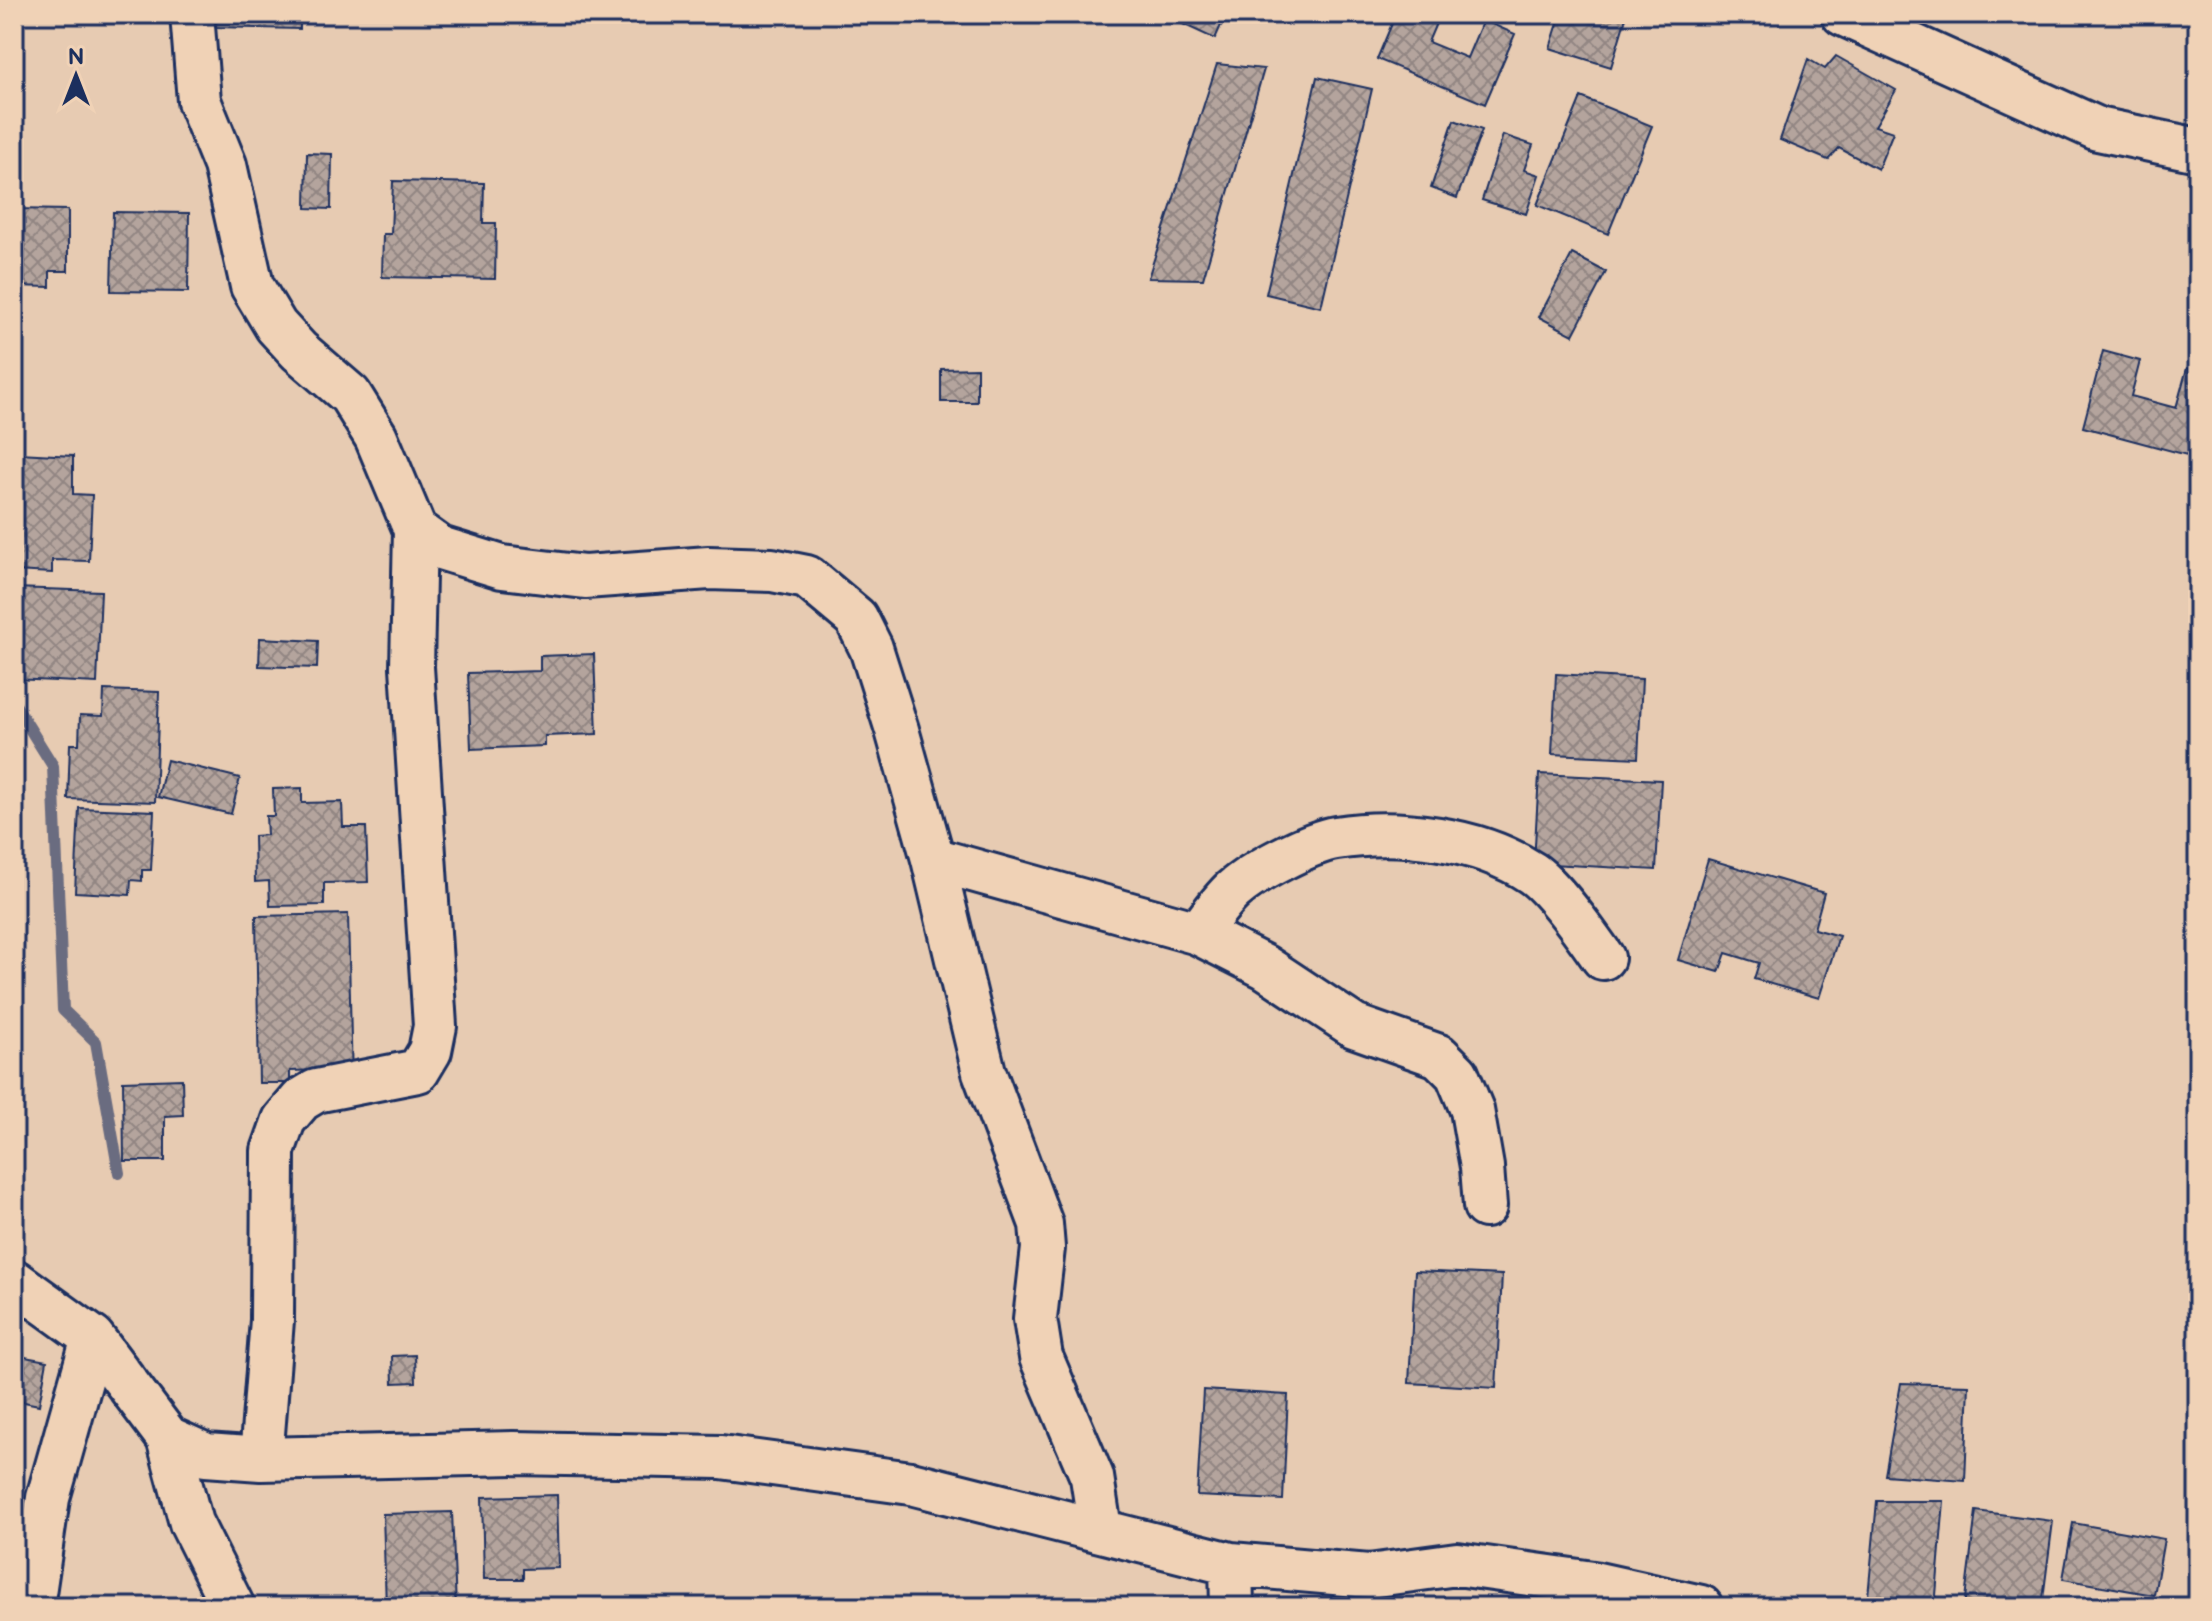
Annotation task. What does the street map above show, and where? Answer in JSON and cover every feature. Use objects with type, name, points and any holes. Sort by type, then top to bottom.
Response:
[{"type":"street","points":[[192,14],[199,101],[225,165],[252,286],[276,326],[299,351],[350,395],[376,437],[415,530],[412,667],[435,1026],[430,1051],[418,1071],[316,1091],[301,1100],[284,1120],[273,1151],[272,1320],[261,1459]]},
{"type":"street","points":[[1843,14],[2098,129],[2198,150]]},
{"type":"street","points":[[415,530],[440,548],[502,567],[557,574],[585,577],[709,568],[772,570],[807,577],[856,618],[871,648],[933,859],[984,1072],[1041,1224],[1043,1248],[1035,1319],[1041,1357],[1092,1477],[1100,1529]]},
{"type":"street","points":[[1198,933],[1233,890],[1269,867],[1333,838],[1421,837],[1483,850],[1534,874],[1585,931],[1603,958]]},
{"type":"street","points":[[933,859],[1198,933],[1265,967],[1354,1026],[1439,1056],[1457,1074],[1472,1110],[1485,1206]]},
{"type":"street","points":[[14,1281],[93,1338],[168,1438],[191,1523],[233,1607]]},
{"type":"street","points":[[32,1607],[48,1498],[93,1338]]},
{"type":"street","points":[[168,1438],[206,1455],[261,1459],[514,1453],[721,1457],[911,1483],[1231,1564],[1369,1576],[1457,1564],[1593,1583],[1701,1607]]},
{"type":"street","points":[[1231,1564],[1232,1607]]},
{"type":"building","points":[[216,14],[326,14],[326,19],[300,19],[300,29],[216,27]]},
{"type":"building","points":[[1161,14],[1226,14],[1215,39]]},
{"type":"building","points":[[1396,14],[1440,14],[1428,42],[1467,58],[1483,20],[1515,34],[1485,104],[1377,59]]},
{"type":"building","points":[[1561,14],[1627,14],[1611,67],[1550,48]]},
{"type":"building","points":[[1836,56],[1896,90],[1875,126],[1893,132],[1878,169],[1839,148],[1828,160],[1780,140],[1808,59],[1825,69]]},
{"type":"building","points":[[1217,64],[1264,69],[1203,279],[1148,278]]},
{"type":"building","points":[[1317,77],[1372,89],[1321,307],[1266,294]]},
{"type":"building","points":[[1581,97],[1652,126],[1608,234],[1537,205]]},
{"type":"building","points":[[1454,120],[1482,130],[1457,198],[1431,188]]},
{"type":"building","points":[[1503,135],[1533,145],[1524,170],[1539,175],[1526,214],[1482,200]]},
{"type":"building","points":[[307,153],[332,154],[331,209],[306,208]]},
{"type":"building","points":[[393,181],[484,183],[483,223],[496,223],[495,279],[382,277],[383,234],[391,234]]},
{"type":"building","points":[[14,209],[68,210],[68,271],[50,271],[50,287],[14,286]]},
{"type":"building","points":[[113,212],[189,213],[188,292],[111,291]]},
{"type":"building","points":[[1572,254],[1606,272],[1573,335],[1539,317]]},
{"type":"building","points":[[2103,351],[2140,361],[2131,396],[2176,408],[2187,368],[2198,371],[2198,458],[2083,427]]},
{"type":"building","points":[[977,368],[977,402],[941,402],[941,369]]},
{"type":"building","points":[[19,453],[73,456],[73,494],[92,495],[89,561],[52,560],[52,573],[14,571],[14,478],[17,478]]},
{"type":"building","points":[[14,588],[101,591],[97,683],[14,679]]},
{"type":"building","points":[[260,638],[318,641],[317,668],[259,666]]},
{"type":"building","points":[[594,654],[597,734],[545,736],[545,746],[471,749],[468,673],[540,671],[540,656]]},
{"type":"building","points":[[1556,674],[1642,679],[1638,758],[1552,754]]},
{"type":"building","points":[[104,690],[159,692],[155,802],[68,799],[70,744],[79,744],[80,715],[103,716]]},
{"type":"building","points":[[167,760],[240,778],[231,814],[158,797]]},
{"type":"building","points":[[1539,774],[1661,780],[1656,870],[1534,863]]},
{"type":"building","points":[[302,788],[302,803],[342,802],[343,827],[366,827],[368,882],[324,883],[324,905],[270,906],[269,881],[255,882],[254,836],[267,835],[266,816],[274,816],[273,789]]},
{"type":"building","points":[[79,808],[154,811],[151,870],[142,870],[142,881],[131,880],[130,895],[75,892]]},
{"type":"building","points":[[1708,859],[1824,893],[1814,929],[1839,936],[1819,998],[1754,979],[1759,963],[1726,953],[1719,972],[1678,960]]},
{"type":"building","points":[[348,914],[352,1082],[322,1070],[290,1071],[290,1083],[259,1083],[256,916]]},
{"type":"building","points":[[182,1079],[183,1115],[165,1116],[165,1161],[124,1161],[123,1081]]},
{"type":"building","points":[[1415,1271],[1502,1275],[1496,1388],[1409,1383]]},
{"type":"building","points":[[14,1355],[47,1361],[39,1405],[14,1400]]},
{"type":"building","points":[[415,1355],[416,1382],[393,1383],[392,1356]]},
{"type":"building","points":[[1901,1383],[1969,1385],[1965,1481],[1885,1475]]},
{"type":"building","points":[[1203,1390],[1288,1395],[1283,1500],[1197,1496]]},
{"type":"building","points":[[557,1495],[559,1568],[523,1569],[523,1579],[484,1579],[482,1497]]},
{"type":"building","points":[[1877,1501],[1944,1501],[1935,1607],[1867,1607]]},
{"type":"building","points":[[1976,1511],[2053,1521],[2042,1607],[1964,1607]]},
{"type":"building","points":[[452,1512],[456,1607],[386,1607],[383,1514]]},
{"type":"building","points":[[2073,1523],[2164,1539],[2154,1595],[2063,1579]]},
{"type":"building","points":[[14,1530],[26,1533],[18,1561],[14,1560]]},
{"type":"waterway","points":[[14,703],[53,766],[63,1010],[96,1042],[119,1173]]}]
